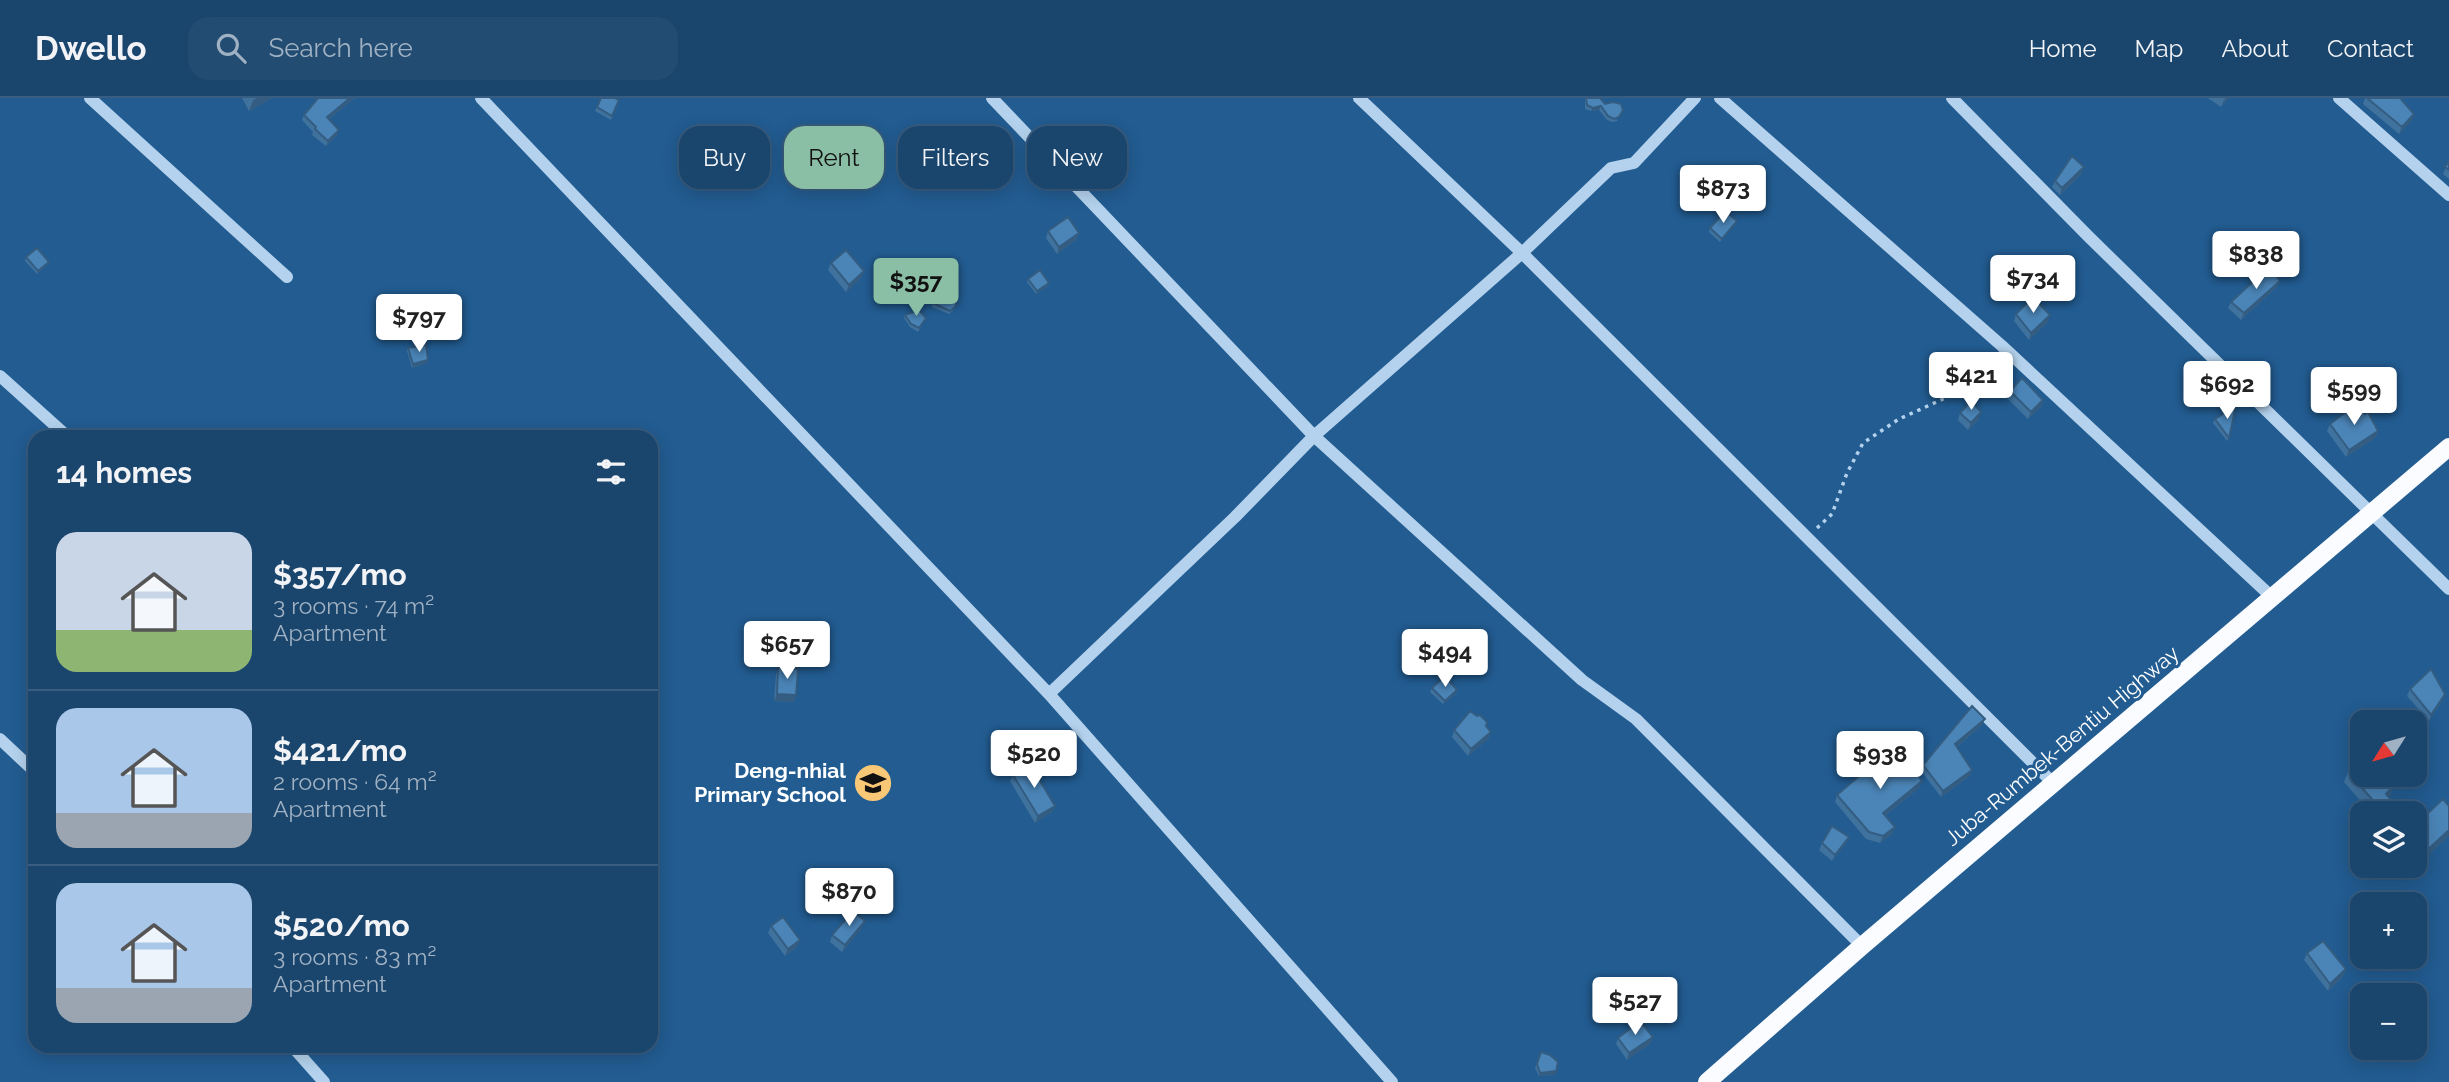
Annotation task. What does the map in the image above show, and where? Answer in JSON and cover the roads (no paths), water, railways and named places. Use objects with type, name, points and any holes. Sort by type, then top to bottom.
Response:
[{"type":"main road","name":"Juba-Rumbek-Bentiu Highway","points":[[1707,1082],[1862,946],[2449,447]]},
{"type":"street","points":[[90,98],[287,277]]},
{"type":"street","points":[[481,98],[1049,694],[1392,1082]]},
{"type":"street","points":[[992,98],[1314,436],[1582,680],[1636,719],[1862,946]]},
{"type":"street","points":[[1359,98],[1522,253],[2053,783]]},
{"type":"street","points":[[1049,694],[1235,517],[1314,436],[1522,253],[1611,168],[1634,163],[1695,98]]},
{"type":"street","points":[[1720,98],[2002,346],[2273,598]]},
{"type":"street","points":[[1952,98],[2089,237],[2449,589]]},
{"type":"street","points":[[2339,98],[2449,195]]},
{"type":"street","points":[[0,376],[60,430]]},
{"type":"street","points":[[0,739],[28,765]]},
{"type":"street","points":[[298,1053],[324,1082]]},
{"type":"place","name":"Deng-nhial Primary School","points":[[873,783]]}]
